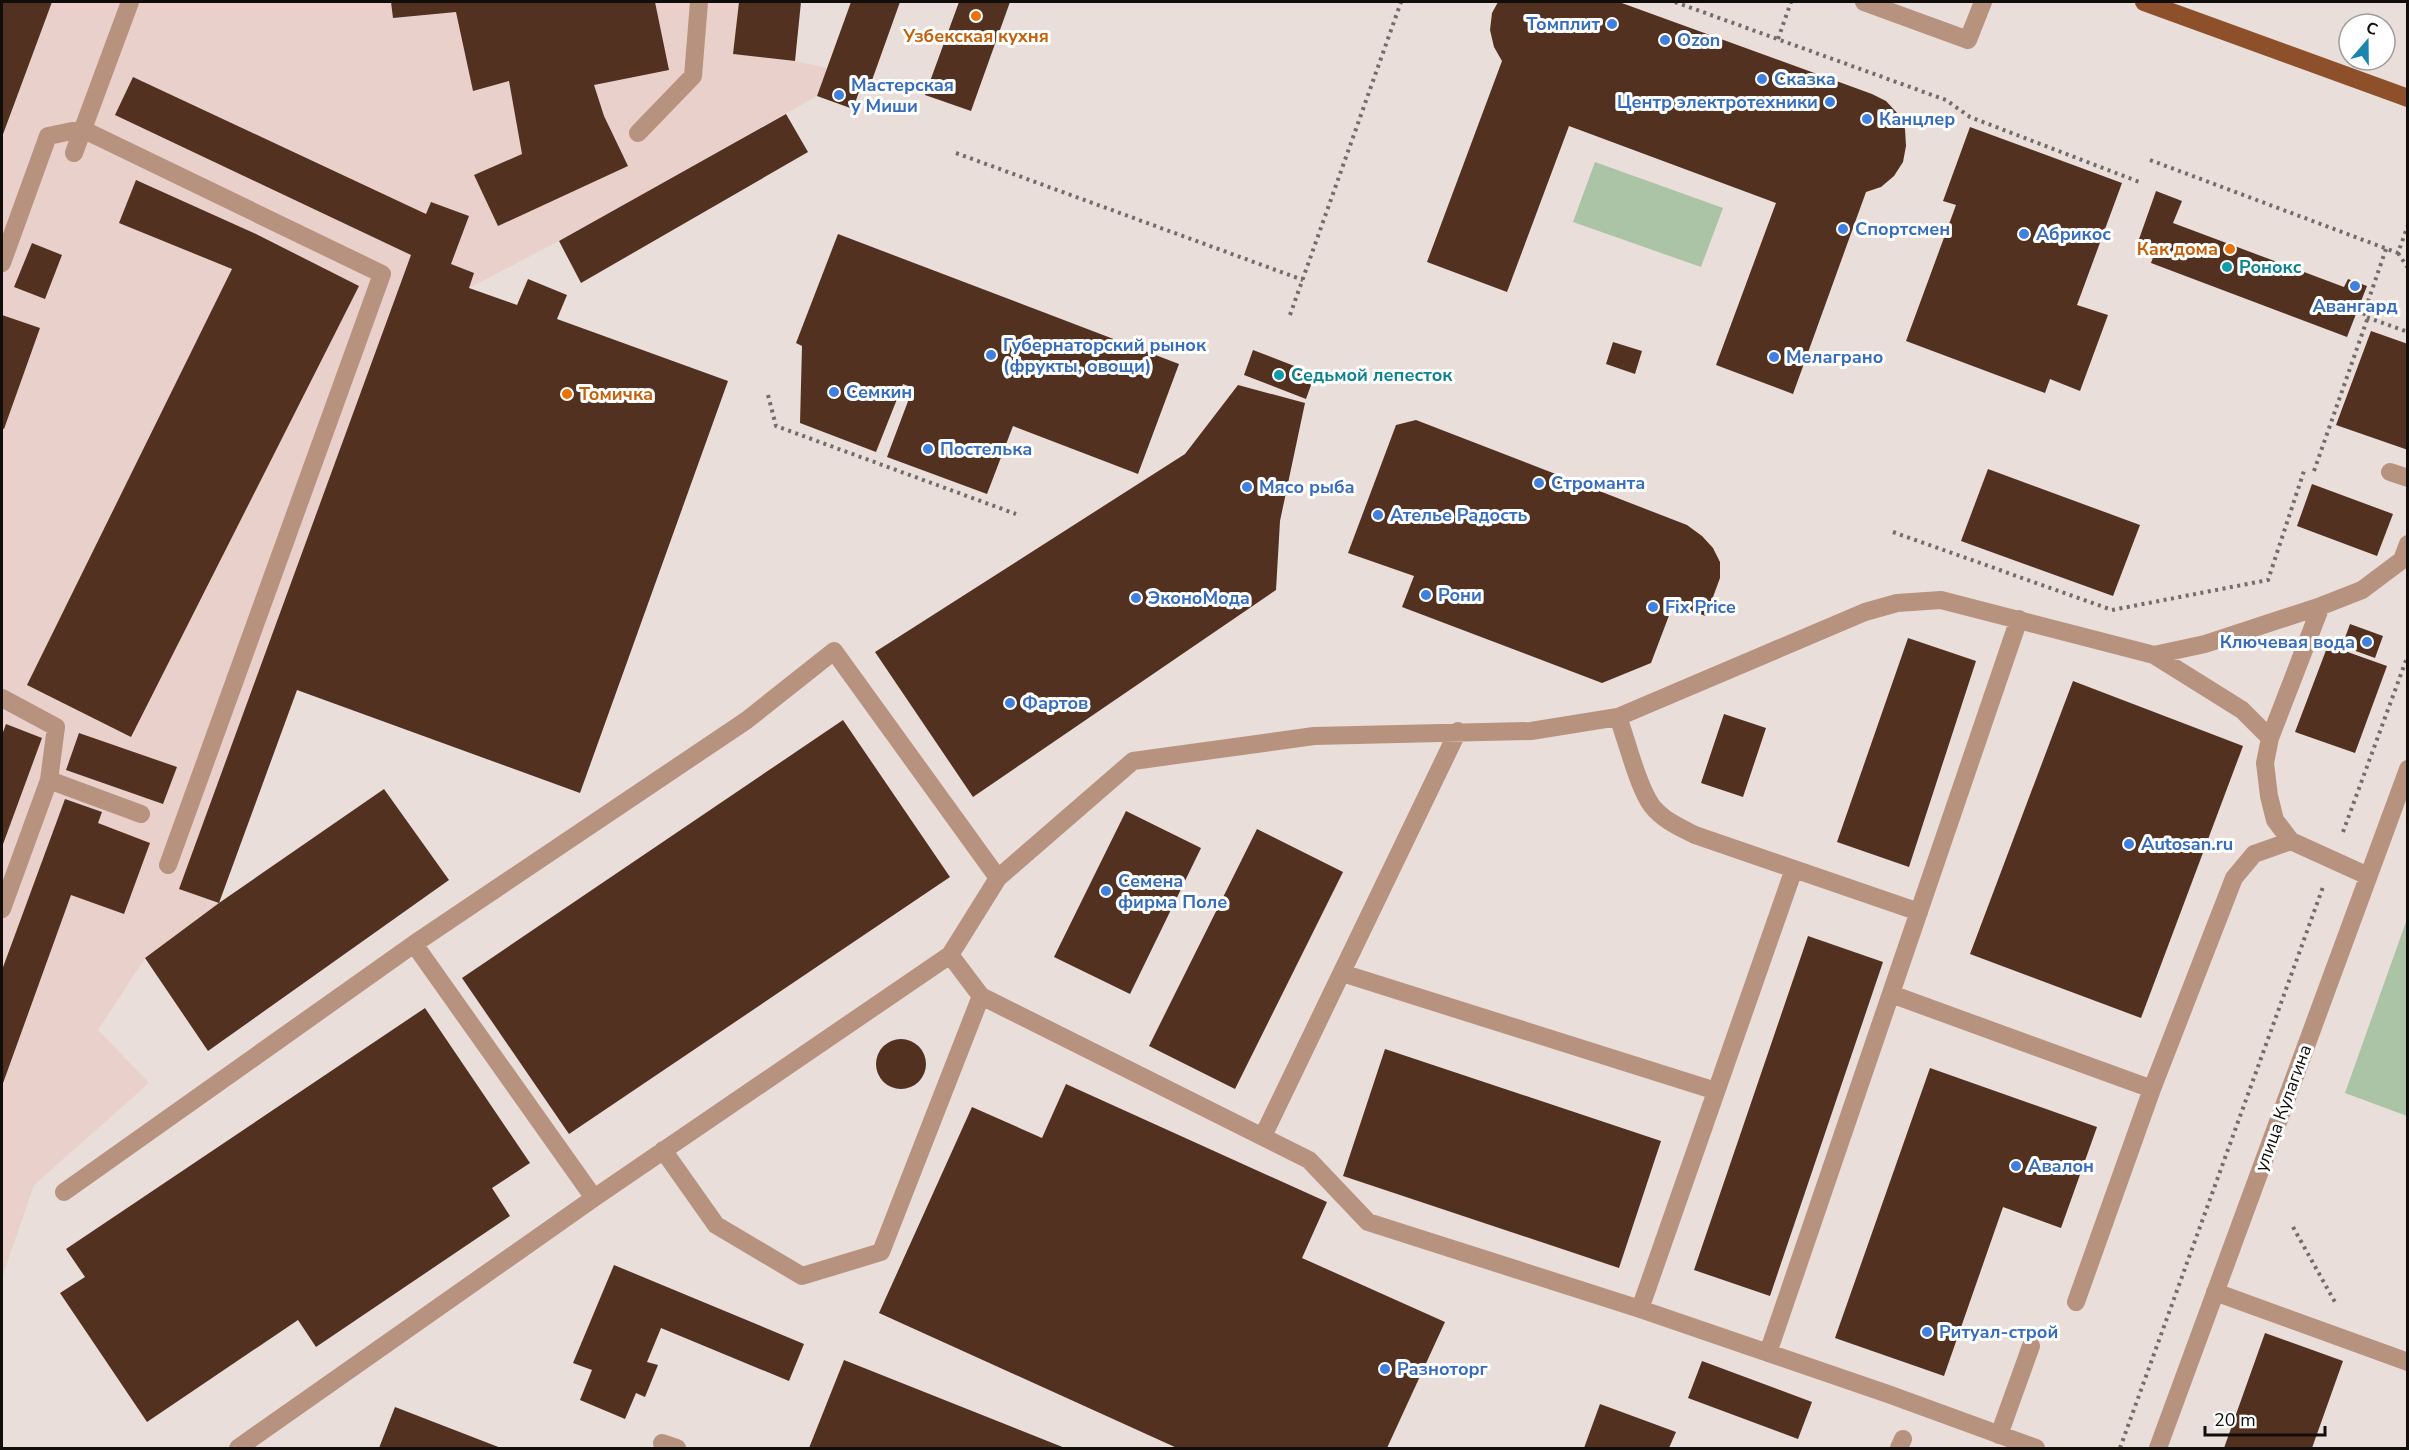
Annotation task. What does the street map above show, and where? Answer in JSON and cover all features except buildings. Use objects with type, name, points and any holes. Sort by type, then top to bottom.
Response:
[{"type":"main road","points":[[2144,2],[2408,98]]},
{"type":"street","points":[[74,153],[130,2]]},
{"type":"street","points":[[638,133],[693,76],[699,2]]},
{"type":"street","points":[[1864,2],[1968,40],[1983,2]]},
{"type":"street","points":[[2,263],[48,136],[82,129],[382,274],[168,865]]},
{"type":"street","points":[[2390,472],[2408,478]]},
{"type":"street","points":[[2154,655],[2205,644],[2362,590],[2402,560],[2408,544]]},
{"type":"street","points":[[238,1449],[663,1150],[950,955],[998,878],[1133,761],[1314,736],[1531,731],[1618,717],[1865,612],[1898,603],[1941,600],[2154,655],[2242,710],[2270,738]]},
{"type":"street","points":[[2321,606],[2270,738],[2265,763],[2269,796],[2275,820],[2291,841],[2368,876]]},
{"type":"street","points":[[1768,1353],[2019,619]]},
{"type":"street","points":[[64,1192],[414,944],[747,720],[834,651],[998,878]]},
{"type":"street","points":[[2,698],[56,727],[49,780],[2,909]]},
{"type":"street","points":[[1618,717],[1642,785],[1652,805],[1671,823],[1695,835],[1919,912]]},
{"type":"street","points":[[1263,1136],[1458,731]]},
{"type":"street","name":"улица Кулагина","points":[[2158,1449],[2408,769]]},
{"type":"street","points":[[49,780],[141,814]]},
{"type":"street","points":[[2076,1302],[2152,1089],[2234,878],[2254,854],[2291,841]]},
{"type":"street","points":[[1640,1309],[1794,869]]},
{"type":"street","points":[[414,944],[594,1198]]},
{"type":"street","points":[[950,955],[981,996],[1309,1160],[1368,1222],[1640,1309],[2036,1449]]},
{"type":"street","points":[[1342,973],[1716,1091]]},
{"type":"street","points":[[1891,994],[2152,1089]]},
{"type":"street","points":[[663,1150],[716,1224],[801,1276],[881,1252],[981,996]]},
{"type":"street","points":[[2215,1292],[2408,1362]]},
{"type":"street","points":[[1999,1435],[2031,1346]]},
{"type":"path","points":[[1290,315],[1401,2]]},
{"type":"path","points":[[1675,2],[1946,100],[1970,117],[2142,183]]},
{"type":"path","points":[[1778,39],[1791,2]]},
{"type":"path","points":[[956,153],[1303,280]]},
{"type":"path","points":[[2150,160],[2398,253],[2408,268]]},
{"type":"path","points":[[2398,253],[2408,225]]},
{"type":"path","points":[[2386,249],[2364,316],[2408,332]]},
{"type":"path","points":[[2314,471],[2368,317]]},
{"type":"path","points":[[768,395],[776,426],[1016,514]]},
{"type":"path","points":[[1893,532],[2112,610],[2268,580],[2304,471]]},
{"type":"path","points":[[2120,1449],[2408,655]]},
{"type":"path","points":[[2293,1227],[2358,1344]]},
{"type":"shaded area","points":[[52,2],[739,2],[733,54],[795,61],[827,68],[817,96],[559,241],[469,288],[411,380],[219,903],[145,958],[98,1030],[149,1083],[34,1185],[2,1278],[2,138]]},
{"type":"green space","points":[[1595,162],[1723,208],[1701,267],[1573,222]]},
{"type":"green space","points":[[2407,919],[2408,1116],[2345,1093]]},
{"type":"place","name":"Узбекская кухня","points":[[976,16]]},
{"type":"place","name":"Томплит","points":[[1612,24]]},
{"type":"place","name":"Ozon","points":[[1665,40]]},
{"type":"place","name":"Сказка","points":[[1762,79]]},
{"type":"place","name":"Мастерская у Миши","points":[[839,95]]},
{"type":"place","name":"Центр электротехники","points":[[1830,102]]},
{"type":"place","name":"Канцлер","points":[[1867,119]]},
{"type":"place","name":"Спортсмен","points":[[1843,229]]},
{"type":"place","name":"Абрикос","points":[[2024,234]]},
{"type":"place","name":"Как дома","points":[[2230,249]]},
{"type":"place","name":"Ронокс","points":[[2227,267]]},
{"type":"place","name":"Авангард","points":[[2355,286]]},
{"type":"place","name":"Губернаторский рынок (фрукты, овощи)","points":[[991,355]]},
{"type":"place","name":"Мелаграно","points":[[1774,357]]},
{"type":"place","name":"Седьмой лепесток","points":[[1279,375]]},
{"type":"place","name":"Семкин","points":[[834,392]]},
{"type":"place","name":"Томичка","points":[[567,394]]},
{"type":"place","name":"Постелька","points":[[928,449]]},
{"type":"place","name":"Строманта","points":[[1539,483]]},
{"type":"place","name":"Мясо рыба","points":[[1247,487]]},
{"type":"place","name":"Ателье Радость","points":[[1378,515]]},
{"type":"place","name":"Рони","points":[[1426,595]]},
{"type":"place","name":"ЭконоМода","points":[[1136,598]]},
{"type":"place","name":"Fix Price","points":[[1653,607]]},
{"type":"place","name":"Ключевая вода","points":[[2367,642]]},
{"type":"place","name":"Фартов","points":[[1010,703]]},
{"type":"place","name":"Autosan.ru","points":[[2129,844]]},
{"type":"place","name":"Семена фирма Поле","points":[[1106,891]]},
{"type":"place","name":"Авалон","points":[[2016,1166]]},
{"type":"place","name":"Ритуал-строй","points":[[1927,1332]]},
{"type":"place","name":"Разноторг","points":[[1385,1369]]}]
